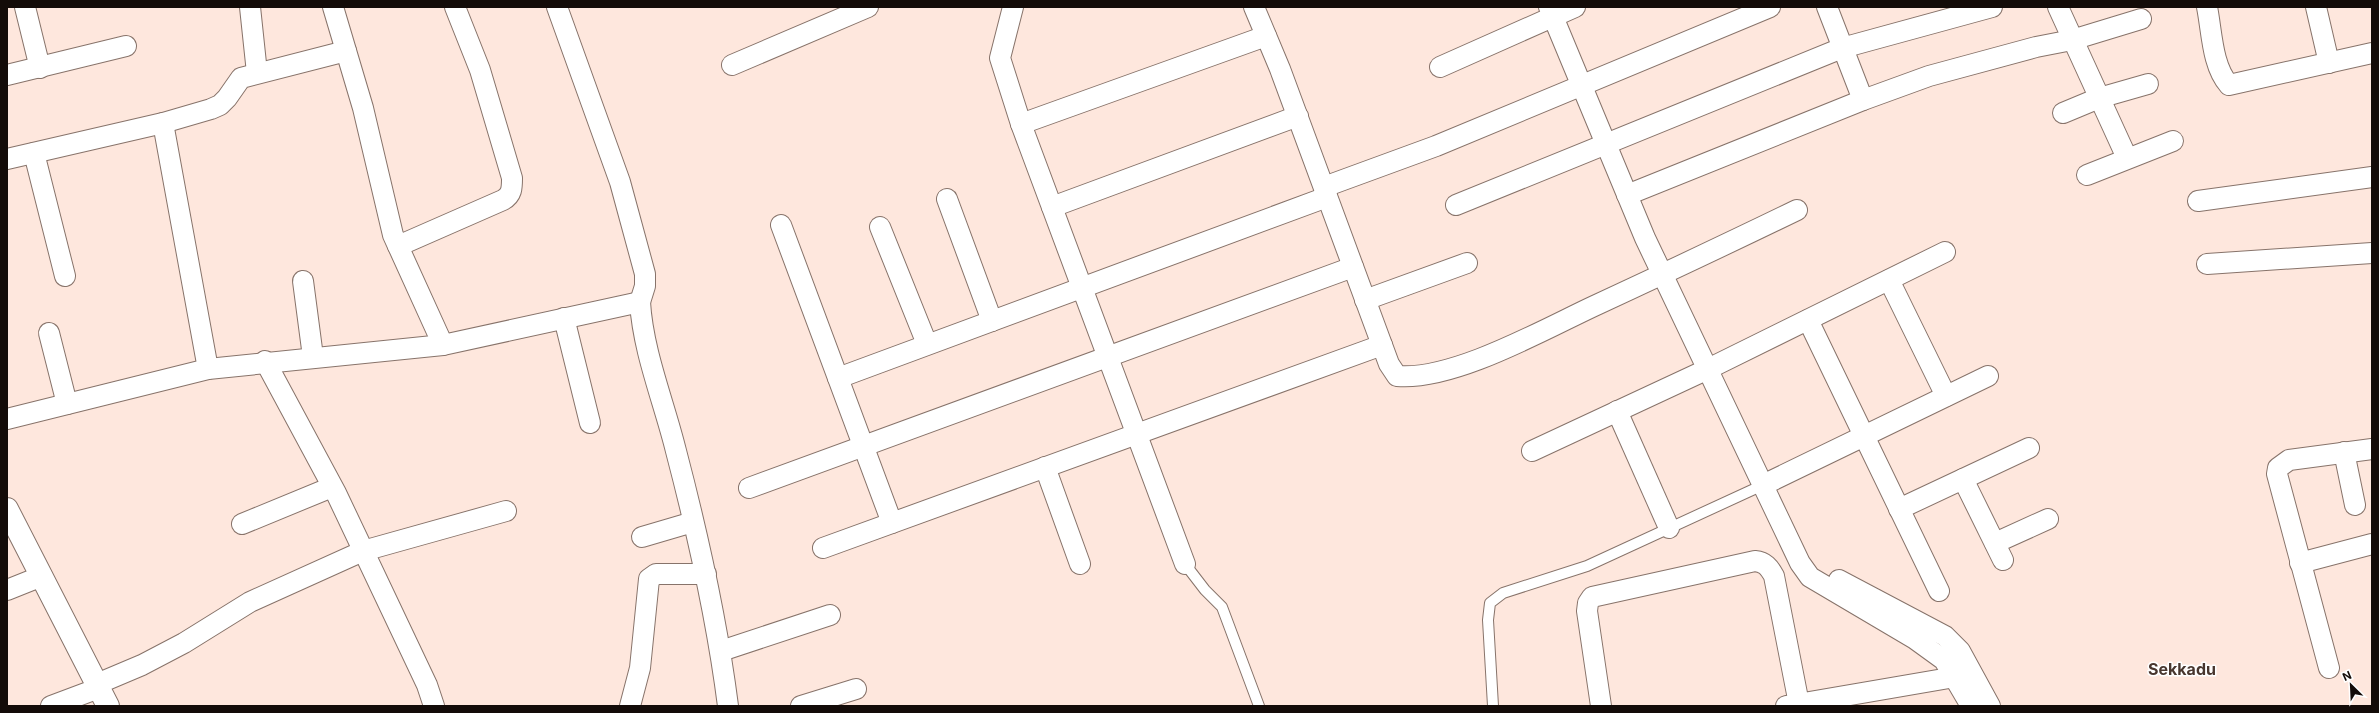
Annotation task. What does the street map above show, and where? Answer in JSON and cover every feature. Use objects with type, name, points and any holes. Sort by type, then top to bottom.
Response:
[{"type":"street","points":[[25,7],[40,68]]},
{"type":"street","points":[[250,7],[257,72]]},
{"type":"street","points":[[333,7],[363,108],[393,235],[443,345]]},
{"type":"street","points":[[398,246],[509,197],[512,188],[512,178],[480,70],[455,7]]},
{"type":"street","points":[[557,7],[622,190],[646,274],[646,286],[640,302],[641,325],[669,421],[706,574],[721,651],[728,706]]},
{"type":"street","points":[[732,65],[849,11],[868,7]]},
{"type":"street","points":[[1013,7],[1000,58],[1021,124],[1185,564]]},
{"type":"street","points":[[1254,7],[1298,116],[1382,346],[1389,364],[1397,376],[1409,377],[1435,374],[1494,353],[1798,210]]},
{"type":"street","points":[[1440,67],[1551,12],[1575,7]]},
{"type":"street","points":[[838,378],[1082,287],[1326,192],[1770,7]]},
{"type":"street","points":[[1827,7],[1863,100]]},
{"type":"street","points":[[1456,205],[1842,48],[1992,7]]},
{"type":"street","points":[[2058,7],[2127,158]]},
{"type":"street","points":[[2207,7],[2217,62],[2222,77],[2229,85],[2372,53]]},
{"type":"street","points":[[2316,7],[2329,63]]},
{"type":"street","points":[[1551,12],[1662,274],[1802,566],[1810,577],[1915,639],[1944,660],[1971,706]]},
{"type":"street","points":[[1627,194],[1863,100],[1930,76],[2036,47],[2072,40],[2141,19]]},
{"type":"street","points":[[1021,124],[1266,36]]},
{"type":"street","points":[[7,75],[126,46]]},
{"type":"street","points":[[7,159],[163,123],[220,105],[240,78],[257,72],[346,51]]},
{"type":"street","points":[[2063,113],[2099,98],[2148,84]]},
{"type":"street","points":[[1052,207],[1298,116]]},
{"type":"street","points":[[163,123],[208,369]]},
{"type":"street","points":[[2087,175],[2173,141]]},
{"type":"street","points":[[34,153],[65,276]]},
{"type":"street","points":[[2198,201],[2372,177]]},
{"type":"street","points":[[947,199],[992,321]]},
{"type":"street","points":[[781,225],[892,523]]},
{"type":"street","points":[[880,227],[927,344]]},
{"type":"street","points":[[1532,451],[1708,369],[1945,252]]},
{"type":"street","points":[[2207,264],[2372,253]]},
{"type":"street","points":[[1365,300],[1467,263]]},
{"type":"street","points":[[749,488],[1353,267]]},
{"type":"street","points":[[1889,280],[1946,396]]},
{"type":"street","points":[[303,281],[313,357]]},
{"type":"street","points":[[7,419],[208,369],[265,361],[443,345],[640,302]]},
{"type":"street","points":[[564,318],[590,423]]},
{"type":"street","points":[[1808,320],[1938,591]]},
{"type":"street","points":[[49,333],[67,404]]},
{"type":"street","points":[[822,548],[1382,346]]},
{"type":"street","points":[[265,361],[332,487],[427,685],[434,706]]},
{"type":"street","points":[[1763,485],[1988,376]]},
{"type":"street","points":[[1617,411],[1669,528]]},
{"type":"street","points":[[1899,509],[2028,448]]},
{"type":"street","points":[[2329,668],[2278,483],[2278,468],[2289,460],[2372,449]]},
{"type":"street","points":[[2344,452],[2355,506]]},
{"type":"street","points":[[1045,467],[1080,564]]},
{"type":"street","points":[[1963,479],[1998,552],[2048,519]]},
{"type":"street","points":[[242,524],[332,487]]},
{"type":"street","points":[[7,509],[101,693]]},
{"type":"street","points":[[51,706],[101,693],[142,665],[178,646],[250,602],[363,551],[506,511]]},
{"type":"street","points":[[642,537],[693,522]]},
{"type":"street","points":[[2300,563],[2372,544]]},
{"type":"street","points":[[1601,706],[1587,611],[1588,604],[1592,597],[1755,561],[1762,562],[1770,568],[1774,576],[1792,705],[1955,677]]},
{"type":"street","points":[[1774,576],[1802,566],[1816,567],[1945,636],[1960,651],[1990,706]]},
{"type":"street","points":[[630,706],[640,668],[649,579],[656,574],[706,574]]},
{"type":"street","points":[[7,590],[42,576]]},
{"type":"street","points":[[721,651],[830,615]]},
{"type":"street","points":[[801,706],[856,689]]},
{"type":"lane","points":[[1493,706],[1488,620],[1490,603],[1503,593],[1587,566],[1763,485]]},
{"type":"lane","points":[[1185,564],[1205,590],[1222,607],[1258,706]]},
{"type":"district","name":"Sekkadu","points":[[2182,669]]}]
